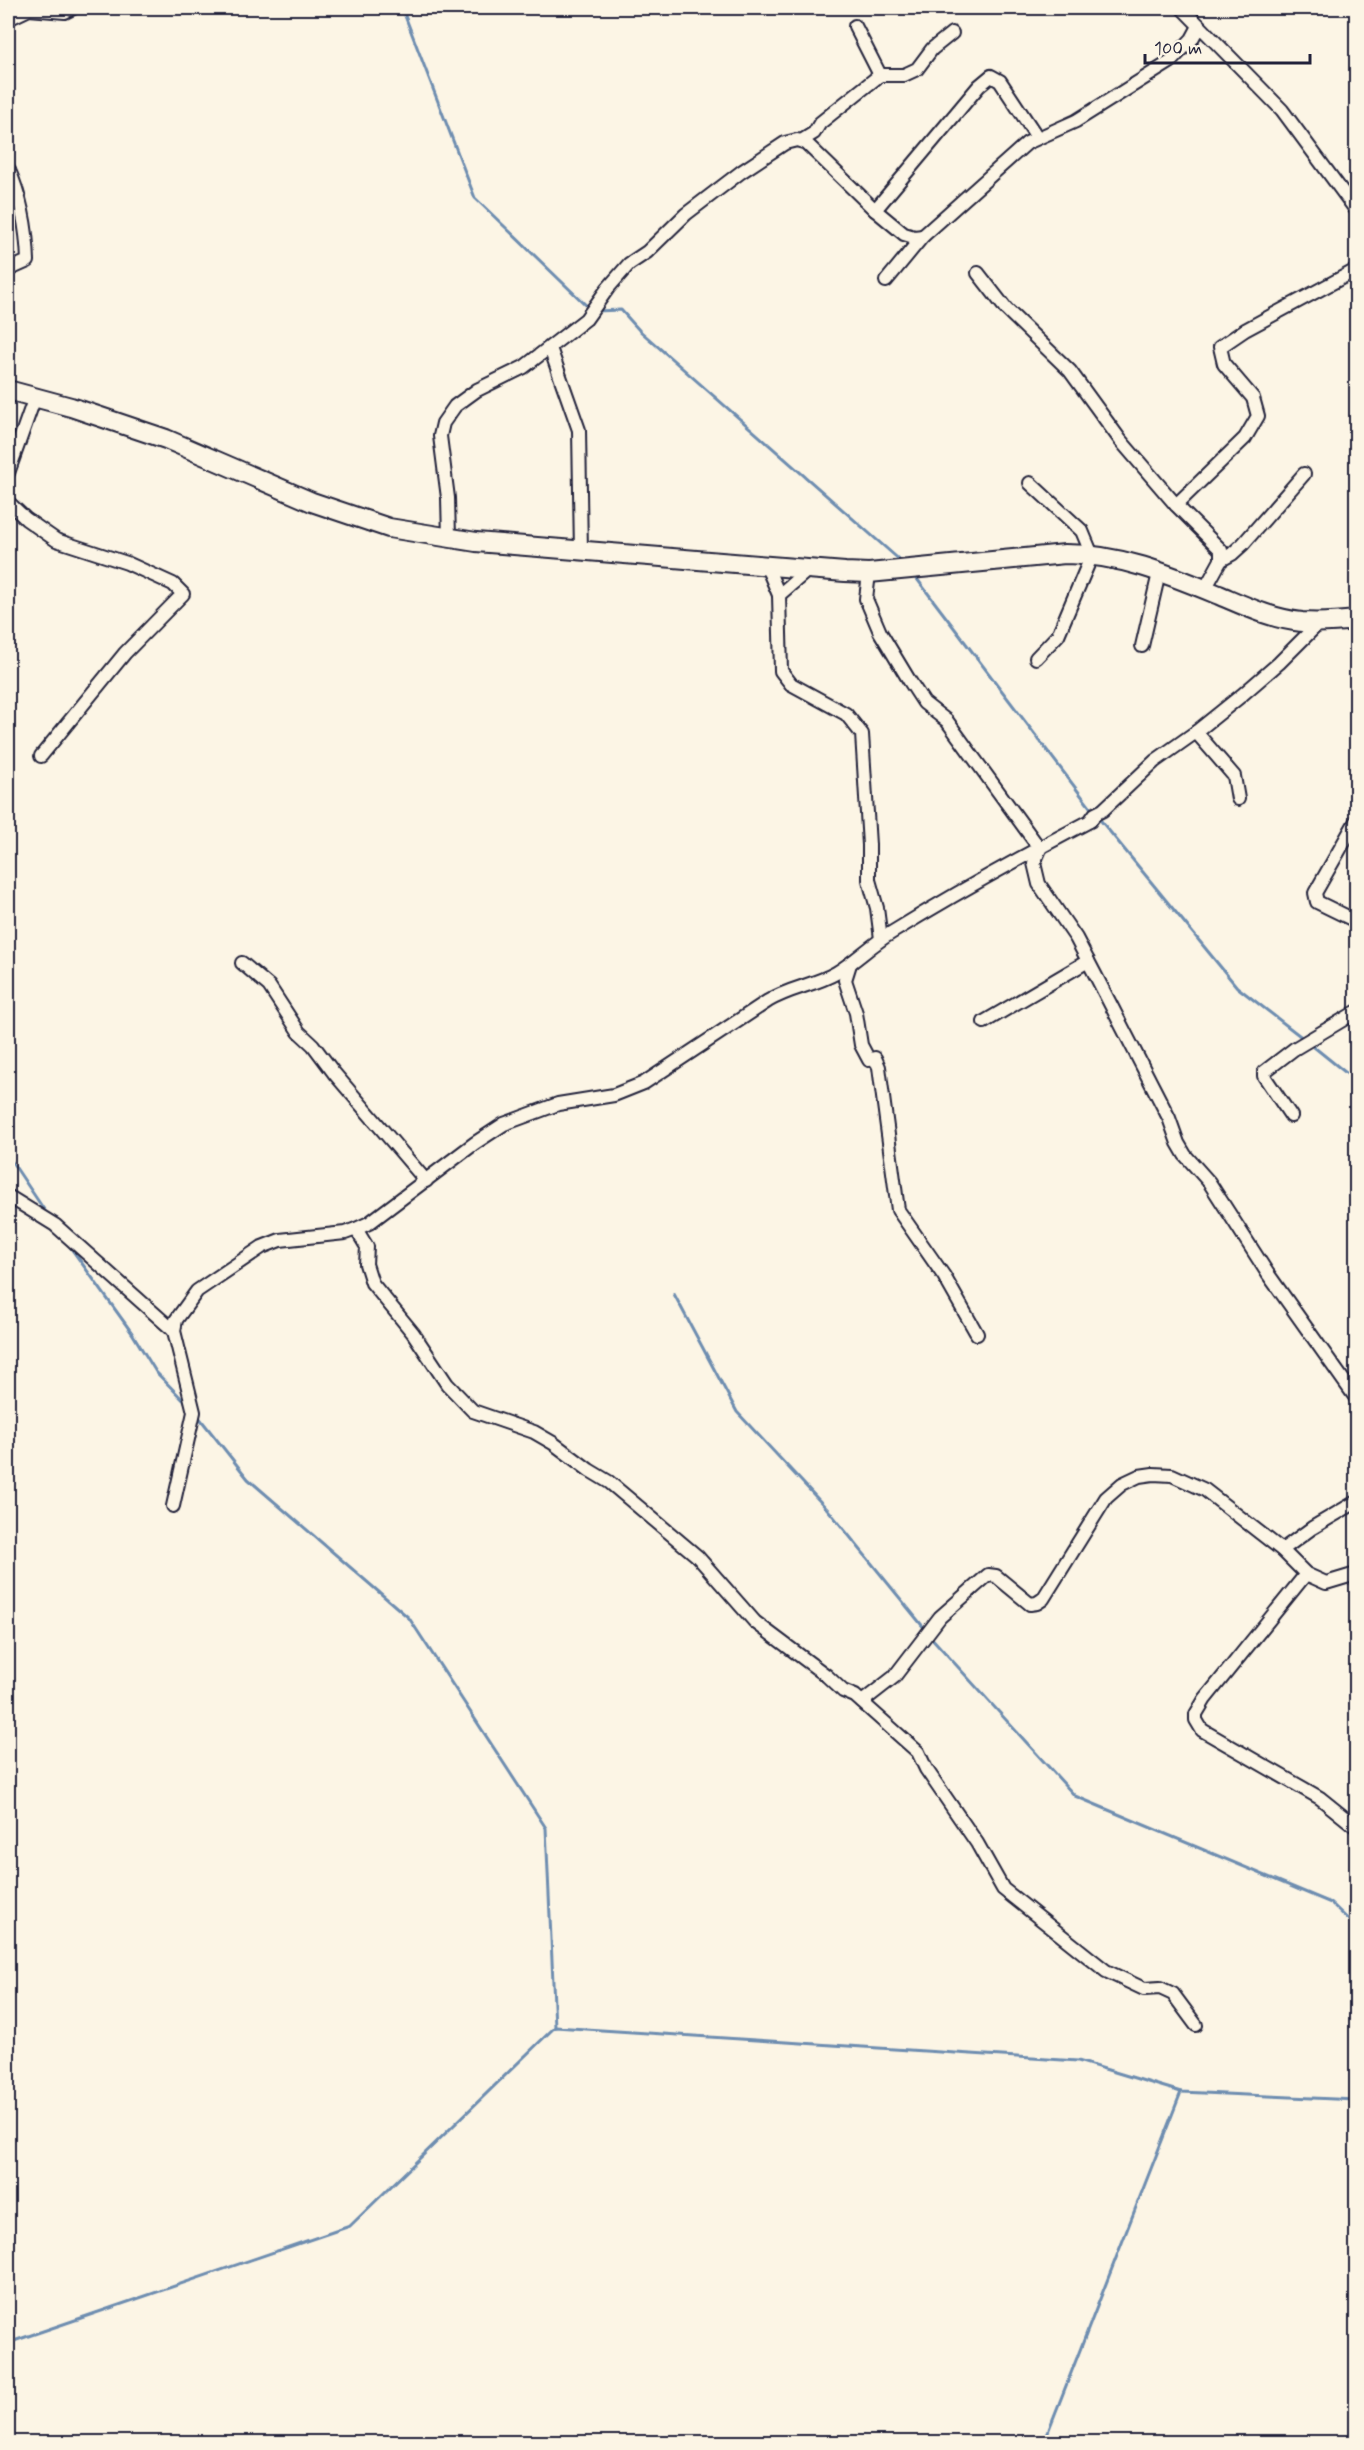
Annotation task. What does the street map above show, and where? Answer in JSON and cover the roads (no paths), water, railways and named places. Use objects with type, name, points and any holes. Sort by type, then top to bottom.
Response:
[{"type":"main road","points":[[8,390],[166,439],[312,502],[389,528],[449,538],[580,552],[870,573],[1065,554],[1110,556],[1204,589],[1265,614],[1300,622],[1356,620]]},
{"type":"street","points":[[8,19],[29,9],[64,12],[73,8]]},
{"type":"street","points":[[1182,8],[1282,110],[1356,209]]},
{"type":"street","points":[[855,26],[880,75]]},
{"type":"street","points":[[886,281],[923,236],[1037,137],[1076,121],[1170,63],[1192,39],[1199,26]]},
{"type":"street","points":[[449,538],[448,498],[440,436],[447,416],[468,396],[511,375],[586,319],[624,270],[647,252],[686,214],[741,172],[784,143],[801,141],[814,133],[820,123],[880,75],[904,75],[917,69],[932,49],[952,33]]},
{"type":"street","points":[[875,210],[979,86],[991,76],[1000,81],[1037,137]]},
{"type":"street","points":[[801,141],[812,148],[875,210],[904,234],[914,237],[923,236]]},
{"type":"street","points":[[8,168],[13,179],[27,237],[28,261],[8,270]]},
{"type":"street","points":[[1176,505],[1245,438],[1258,416],[1253,398],[1224,364],[1220,347],[1245,330],[1356,270]]},
{"type":"street","points":[[978,273],[1006,309],[1070,370],[1121,441],[1176,505],[1221,550],[1221,560],[1204,589]]},
{"type":"street","points":[[550,348],[579,430],[580,552]]},
{"type":"street","points":[[8,473],[35,397]]},
{"type":"street","points":[[1221,560],[1243,544],[1304,474]]},
{"type":"street","points":[[1030,483],[1082,531],[1092,555],[1058,635],[1036,658]]},
{"type":"street","points":[[8,502],[26,519],[56,540],[127,563],[173,584],[183,594],[125,653],[41,756]]},
{"type":"street","points":[[767,567],[779,595],[781,670],[791,684],[846,714],[862,734],[869,880],[877,908],[881,939]]},
{"type":"street","points":[[779,595],[808,570]]},
{"type":"street","points":[[870,573],[866,599],[880,632],[909,680],[924,703],[947,722],[1040,849]]},
{"type":"street","points":[[1142,646],[1159,573]]},
{"type":"street","points":[[174,1331],[181,1313],[197,1291],[262,1247],[280,1240],[345,1233],[356,1229],[369,1223],[475,1143],[504,1124],[558,1104],[614,1095],[644,1083],[768,1000],[784,991],[832,975],[881,939],[984,878],[1090,821],[1155,761],[1196,732],[1279,663],[1320,622]]},
{"type":"street","points":[[1196,732],[1234,776],[1238,799]]},
{"type":"street","points":[[1356,821],[1315,893],[1317,902],[1356,921]]},
{"type":"street","points":[[1040,849],[1034,863],[1039,884],[1076,938],[1162,1104],[1185,1155],[1209,1182],[1268,1274],[1356,1398]]},
{"type":"street","points":[[984,1022],[1088,961]]},
{"type":"street","points":[[242,963],[269,986],[299,1032],[313,1045],[426,1181]]},
{"type":"street","points":[[850,964],[845,980],[856,1013],[861,1045],[868,1060],[875,1058],[879,1067],[898,1210],[944,1276],[977,1334]]},
{"type":"street","points":[[1292,1116],[1264,1076],[1264,1072],[1294,1049],[1356,1012]]},
{"type":"street","points":[[8,1196],[55,1225],[174,1331],[194,1412],[173,1506]]},
{"type":"street","points":[[356,1229],[367,1247],[366,1264],[372,1283],[413,1333],[447,1384],[473,1411],[534,1432],[554,1443],[609,1482],[697,1556],[755,1622],[827,1676],[843,1691],[855,1696],[918,1752],[926,1769],[976,1843],[1003,1889],[1106,1971],[1144,1989],[1160,1988],[1173,1994],[1196,2025]]},
{"type":"street","points":[[862,1702],[894,1677],[940,1617],[988,1575],[996,1576],[1030,1604],[1043,1599],[1106,1498],[1122,1484],[1138,1476],[1172,1475],[1205,1490],[1282,1550],[1306,1574],[1326,1583],[1356,1574]]},
{"type":"street","points":[[1282,1550],[1312,1528],[1356,1502]]},
{"type":"street","points":[[1306,1574],[1205,1699],[1196,1714],[1196,1720],[1202,1730],[1320,1798],[1356,1827]]},
{"type":"waterway","points":[[402,8],[475,198],[590,309]]},
{"type":"waterway","points":[[596,311],[621,310],[639,330],[903,563]]},
{"type":"waterway","points":[[914,575],[1093,811]]},
{"type":"waterway","points":[[1097,816],[1237,987],[1304,1039]]},
{"type":"waterway","points":[[1309,1043],[1356,1081]]},
{"type":"waterway","points":[[8,1156],[47,1214]]},
{"type":"waterway","points":[[68,1244],[132,1333],[156,1372],[187,1404]]},
{"type":"waterway","points":[[674,1294],[737,1412],[829,1511],[925,1629]]},
{"type":"waterway","points":[[198,1416],[248,1479],[409,1618],[546,1828],[555,2027]]},
{"type":"waterway","points":[[929,1635],[1075,1796],[1331,1903],[1356,1927]]},
{"type":"waterway","points":[[8,2343],[350,2226],[555,2027],[1078,2061],[1181,2092],[1356,2100]]},
{"type":"waterway","points":[[1044,2442],[1181,2092]]}]
